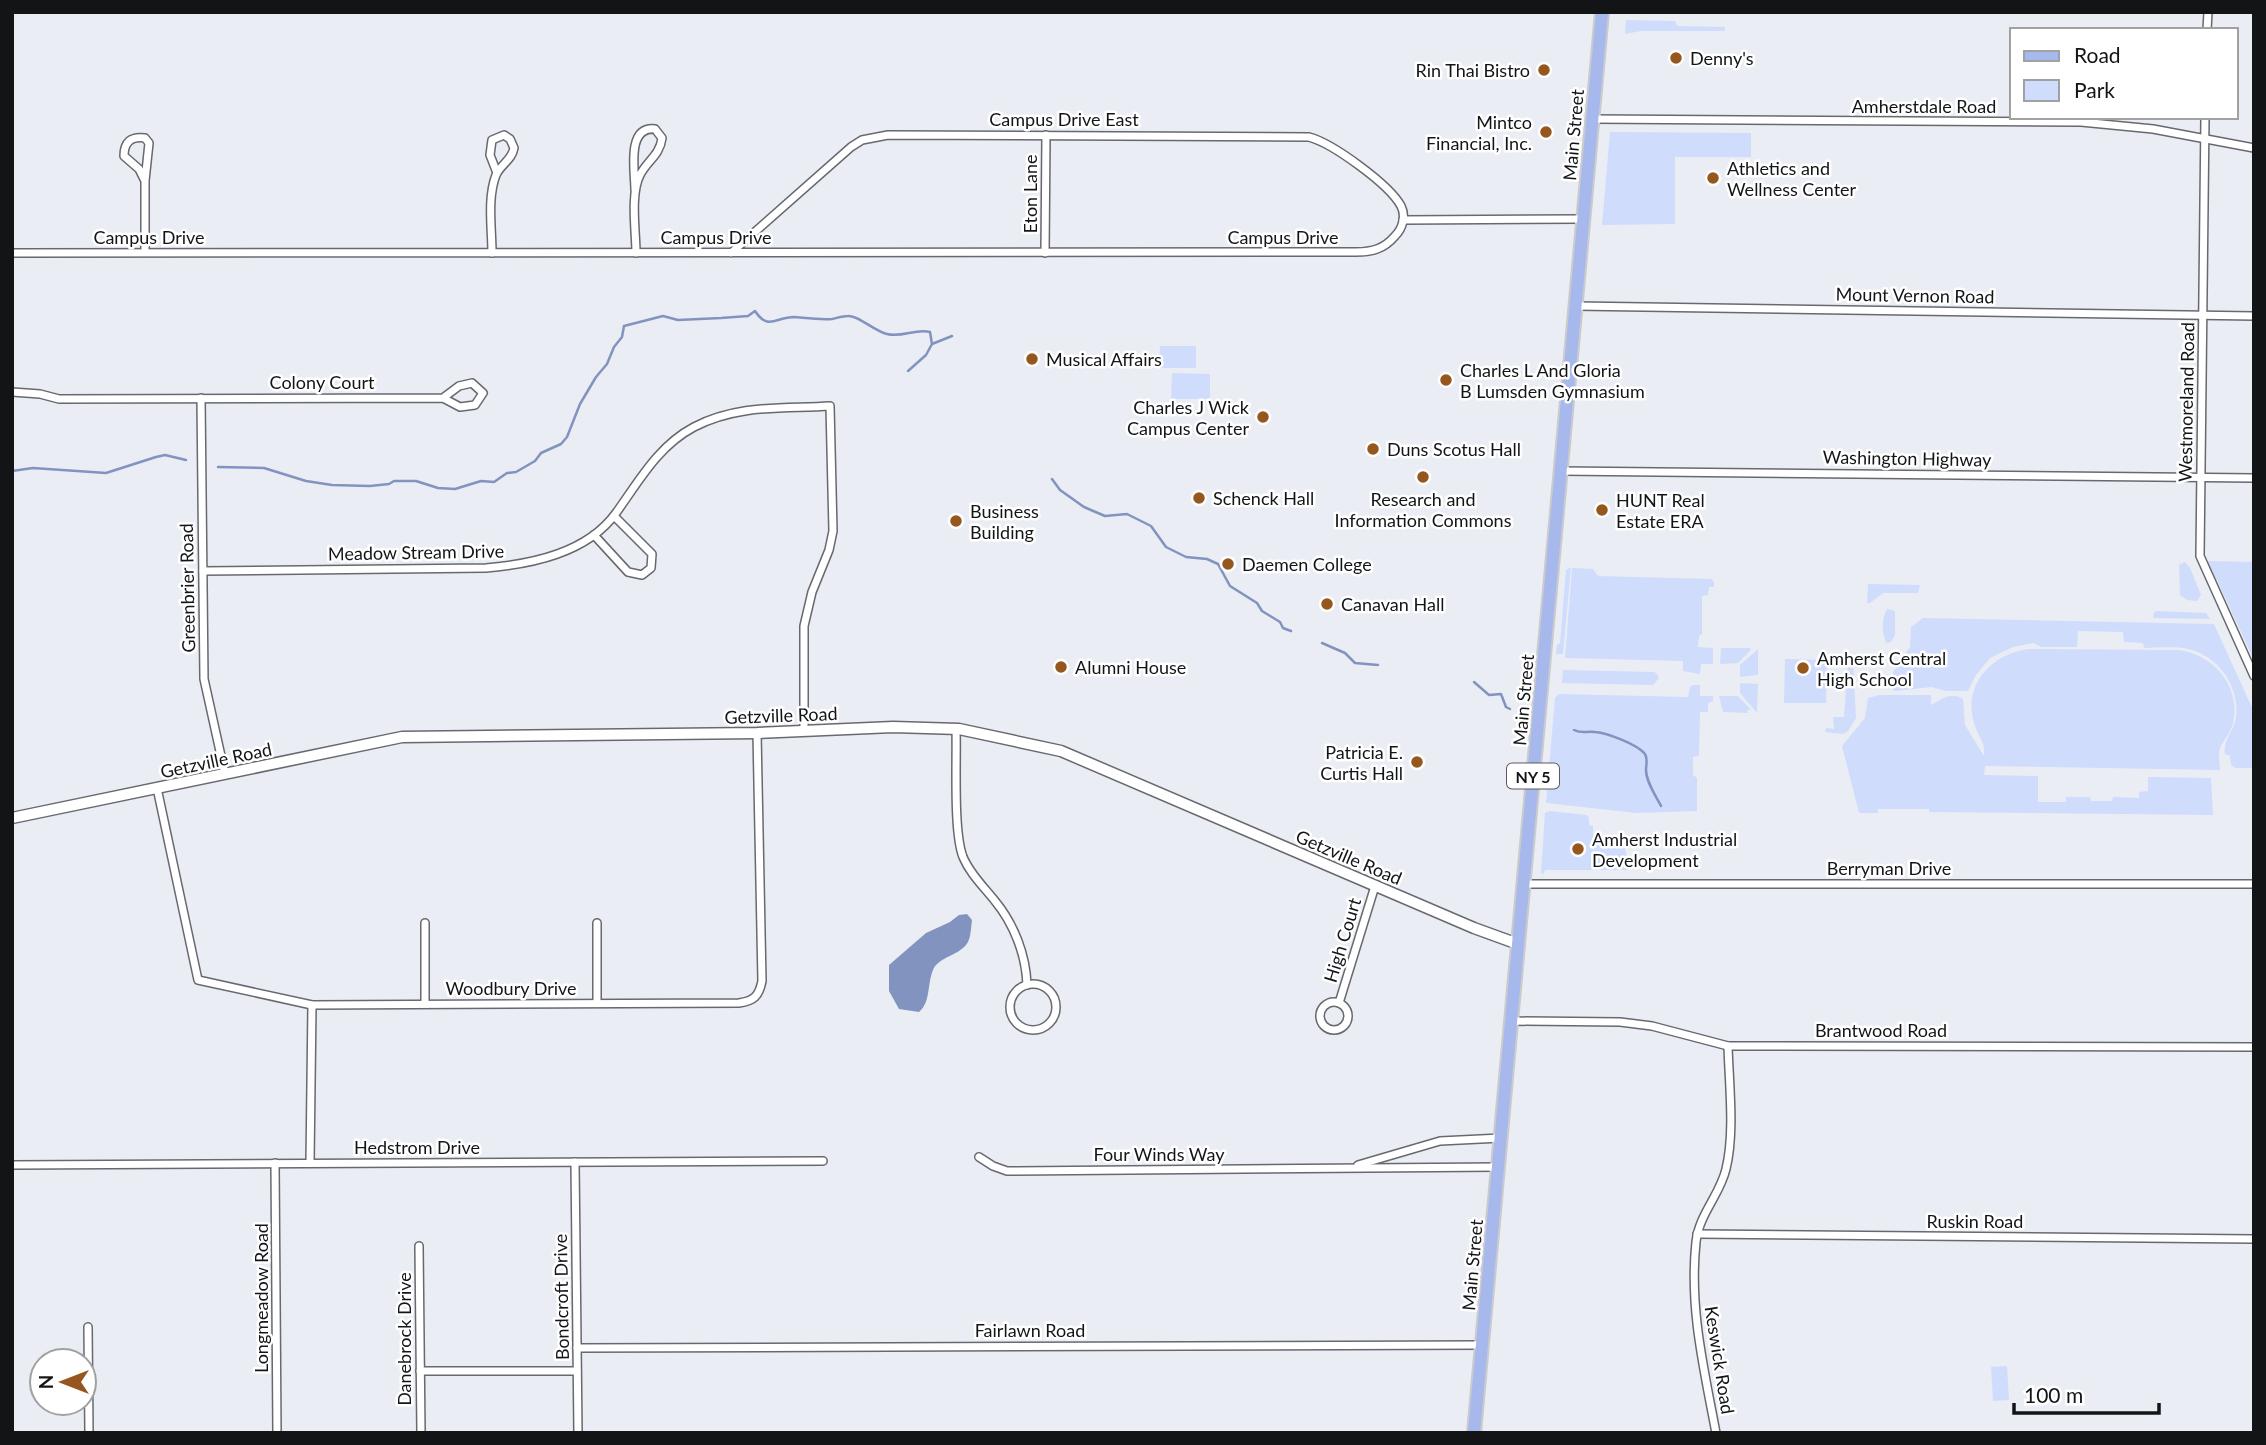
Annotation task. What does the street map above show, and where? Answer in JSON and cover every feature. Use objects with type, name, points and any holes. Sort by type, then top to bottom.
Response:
[{"type":"main road","name":"Main Street","points":[[1474,1433],[1602,12]]},
{"type":"street","name":"Amherstdale Road","points":[[1592,119],[2081,121],[2204,137],[2254,148]]},
{"type":"street","name":"Westmoreland Road","points":[[2205,119],[2200,556],[2254,676]]},
{"type":"street","points":[[635,190],[640,175],[661,145],[662,138],[655,129],[639,132],[636,141],[635,190],[636,253]]},
{"type":"street","name":"Campus Drive East","points":[[731,253],[830,163],[862,141],[875,136],[898,134],[1309,137],[1330,145],[1380,184],[1401,206],[1403,219]]},
{"type":"street","points":[[492,253],[492,193],[497,173],[512,157],[514,148],[510,139],[504,135],[492,140],[489,148],[497,173]]},
{"type":"street","name":"Eton Lane","points":[[1045,253],[1046,135]]},
{"type":"street","points":[[145,181],[139,169],[124,156],[124,146],[137,137],[145,138],[149,143],[145,181],[145,252]]},
{"type":"street","points":[[1403,219],[1583,219]]},
{"type":"street","name":"Campus Drive","points":[[12,253],[1367,252],[1386,245],[1397,235],[1403,219]]},
{"type":"street","name":"Mount Vernon Road","points":[[1575,306],[2254,316]]},
{"type":"street","name":"Colony Court","points":[[12,392],[40,394],[59,399],[443,398],[460,407],[475,405],[483,393],[472,383],[459,386],[443,398]]},
{"type":"street","name":"Greenbrier Road","points":[[201,398],[204,679],[225,774]]},
{"type":"street","name":"Meadow Stream Drive","points":[[203,571],[510,566],[548,557],[594,535],[614,516],[651,463],[670,444],[696,426],[726,414],[747,410],[830,406],[833,531],[804,626],[804,731]]},
{"type":"street","name":"Washington Highway","points":[[1560,471],[2254,478]]},
{"type":"street","points":[[594,535],[628,572],[642,575],[651,568],[652,554],[614,516]]},
{"type":"street","name":"Getzville Road","points":[[12,818],[402,737],[757,733],[893,727],[956,729],[1060,751],[1518,944]]},
{"type":"street","points":[[956,729],[958,828],[962,855],[969,869],[1008,918],[1027,967],[1027,985]]},
{"type":"street","name":"Woodbury Drive","points":[[157,788],[198,980],[312,1005],[739,1003],[750,1001],[760,991],[762,981],[757,733]]},
{"type":"street","name":"Berryman Drive","points":[[1523,884],[2254,884]]},
{"type":"street","name":"High Court","points":[[1339,1003],[1376,886]]},
{"type":"street","points":[[425,923],[425,1004]]},
{"type":"street","points":[[597,923],[597,1003]]},
{"type":"street","points":[[1034,984],[1048,989],[1056,1001],[1051,1022],[1038,1029],[1023,1027],[1017,1023],[1011,1009],[1014,994],[1027,985],[1034,984]]},
{"type":"street","name":"High Court","points":[[1330,1002],[1339,1003],[1346,1009],[1347,1023],[1336,1031],[1327,1029],[1321,1022],[1320,1012],[1330,1002]]},
{"type":"street","points":[[310,1163],[312,1005]]},
{"type":"street","name":"Brantwood Road","points":[[1511,1021],[1641,1024],[1728,1046],[2254,1047]]},
{"type":"street","name":"Keswick Road","points":[[1716,1433],[1699,1346],[1694,1275],[1697,1234],[1704,1212],[1722,1182],[1730,1142],[1728,1046]]},
{"type":"street","name":"Four Winds Way","points":[[1343,1169],[1440,1141],[1501,1139]]},
{"type":"street","name":"Four Winds Way","points":[[979,1157],[1007,1171],[1498,1167]]},
{"type":"street","name":"Hedstrom Drive","points":[[12,1165],[823,1161]]},
{"type":"street","name":"Bondcroft Drive","points":[[575,1162],[578,1433]]},
{"type":"street","name":"Longmeadow Road","points":[[275,1163],[277,1433]]},
{"type":"street","name":"Ruskin Road","points":[[1697,1234],[2254,1239]]},
{"type":"street","name":"Danebrock Drive","points":[[419,1246],[421,1433]]},
{"type":"street","points":[[88,1327],[89,1433]]},
{"type":"street","name":"Fairlawn Road","points":[[577,1348],[1482,1345]]},
{"type":"street","points":[[420,1371],[577,1371]]},
{"type":"green space","points":[[1626,20],[1675,21],[1677,26],[1725,27],[1725,31],[1641,31],[1625,34]]},
{"type":"green space","points":[[1610,132],[1751,133],[1751,157],[1675,157],[1675,224],[1602,225]]},
{"type":"green space","points":[[1160,346],[1196,346],[1196,368],[1159,368]]},
{"type":"green space","points":[[1172,373],[1210,374],[1210,399],[1171,399]]},
{"type":"green space","points":[[2208,561],[2254,562],[2254,660],[2217,580],[2209,573]]},
{"type":"green space","points":[[2185,562],[2201,595],[2197,601],[2187,600],[2180,595],[2179,565]]},
{"type":"green space","points":[[1571,567],[1563,654],[1556,654],[1557,645],[1560,643],[1566,570]]},
{"type":"green space","points":[[1572,568],[1593,569],[1598,576],[1711,579],[1714,587],[1709,587],[1708,595],[1702,596],[1702,634],[1699,636],[1698,647],[1713,648],[1713,664],[1701,664],[1700,674],[1683,671],[1683,661],[1565,658]]},
{"type":"green space","points":[[1868,584],[1920,585],[1918,593],[1883,593],[1867,603]]},
{"type":"green space","points":[[1887,609],[1895,611],[1895,635],[1891,642],[1886,643],[1883,626]]},
{"type":"green space","points":[[2156,611],[2206,613],[2210,619],[2153,618]]},
{"type":"green space","points":[[1923,618],[2214,624],[2254,712],[2254,768],[2235,768],[2231,765],[2230,756],[2225,754],[2225,745],[2236,718],[2235,695],[2225,674],[2209,658],[2199,653],[2177,648],[2144,648],[2143,643],[2124,642],[2123,632],[2078,631],[2077,647],[2042,647],[2033,643],[2013,647],[1990,658],[1976,675],[1968,691],[1946,691],[1931,687],[1895,691],[1893,672],[1910,647],[1911,627]]},
{"type":"green space","points":[[1721,648],[1751,650],[1738,663],[1720,664]]},
{"type":"green space","points":[[1758,649],[1758,675],[1740,677],[1740,665]]},
{"type":"green space","points":[[2028,649],[2180,650],[2204,659],[2223,675],[2233,697],[2233,723],[2220,748],[2220,770],[1985,766],[1984,775],[2038,776],[2038,802],[2066,802],[2066,797],[2090,797],[2091,801],[2112,801],[2113,797],[2139,798],[2139,792],[2148,791],[2148,777],[2211,778],[2213,815],[1929,812],[1929,809],[1878,809],[1878,813],[1859,813],[1842,746],[1865,718],[1868,698],[1879,695],[1931,695],[1931,705],[1947,697],[1963,699],[1965,725],[1984,756],[1983,744],[1972,711],[1976,685],[1991,665],[2015,652]]},
{"type":"green space","points":[[1785,659],[1827,660],[1826,703],[1784,703]]},
{"type":"green space","points":[[1848,660],[1853,660],[1856,718],[1843,734],[1825,732],[1826,728],[1834,729],[1833,717],[1844,717]]},
{"type":"green space","points":[[1563,670],[1654,672],[1659,678],[1653,685],[1562,683]]},
{"type":"green space","points":[[1740,683],[1758,684],[1757,713],[1740,693]]},
{"type":"green space","points":[[1693,685],[1700,685],[1700,696],[1713,696],[1713,701],[1708,703],[1708,712],[1700,712],[1699,756],[1693,757],[1693,775],[1697,778],[1697,811],[1637,813],[1546,803],[1555,698],[1559,694],[1688,697]]},
{"type":"green space","points":[[1719,696],[1738,696],[1751,710],[1747,710],[1748,713],[1723,712]]},
{"type":"green space","points":[[1550,811],[1587,815],[1589,825],[1593,826],[1593,838],[1619,839],[1624,843],[1629,870],[1545,870],[1541,873],[1545,813]]},
{"type":"green space","points":[[2007,1366],[2009,1400],[1993,1401],[1991,1367]]},
{"type":"shaded area","points":[[967,914],[972,920],[968,942],[936,965],[923,1008],[919,1012],[899,1009],[889,991],[889,965],[926,933],[959,915]]},
{"type":"waterway","points":[[218,467],[264,468],[306,481],[332,485],[370,486],[394,481],[416,481],[438,488],[455,489],[481,481],[494,482],[535,461],[541,453],[561,444],[567,437],[580,404],[607,364],[614,347],[622,337],[624,326],[663,316],[678,320],[721,318],[748,316],[755,311],[768,322],[794,317],[827,319],[852,316],[887,334],[930,332],[932,344],[952,336]]},
{"type":"waterway","points":[[908,371],[926,355],[932,344]]},
{"type":"waterway","points":[[12,471],[33,468],[106,473],[165,455],[186,460]]},
{"type":"waterway","points":[[1052,479],[1060,490],[1084,507],[1105,516],[1127,514],[1151,526],[1166,547],[1186,557],[1207,559],[1218,564],[1230,586],[1257,603],[1262,611],[1291,631]]},
{"type":"waterway","points":[[1322,643],[1345,653],[1355,663],[1378,665]]},
{"type":"waterway","points":[[1474,682],[1489,695],[1501,694],[1506,707],[1510,709]]},
{"type":"waterway","points":[[1574,730],[1607,734],[1641,750],[1646,758],[1648,779],[1661,806]]},
{"type":"place","name":"Denny's","points":[[1676,58]]},
{"type":"place","name":"Rin Thai Bistro","points":[[1544,70]]},
{"type":"place","name":"Mintco Financial, Inc.","points":[[1546,132]]},
{"type":"place","name":"Athletics and Wellness Center","points":[[1713,178]]},
{"type":"place","name":"Musical Affairs","points":[[1032,359]]},
{"type":"place","name":"Charles L And Gloria B Lumsden Gymnasium","points":[[1446,380]]},
{"type":"place","name":"Charles J Wick Campus Center","points":[[1263,417]]},
{"type":"place","name":"Duns Scotus Hall","points":[[1373,449]]},
{"type":"place","name":"Research and Information Commons","points":[[1423,477]]},
{"type":"place","name":"Schenck Hall","points":[[1199,498]]},
{"type":"place","name":"HUNT Real Estate ERA","points":[[1602,510]]},
{"type":"place","name":"Business Building","points":[[956,521]]},
{"type":"place","name":"Daemen College","points":[[1228,564]]},
{"type":"place","name":"Canavan Hall","points":[[1327,604]]},
{"type":"place","name":"Alumni House","points":[[1061,667]]},
{"type":"place","name":"Amherst Central High School","points":[[1803,668]]},
{"type":"place","name":"Patricia E. Curtis Hall","points":[[1417,762]]},
{"type":"place","name":"Amherst Industrial Development","points":[[1578,849]]}]
